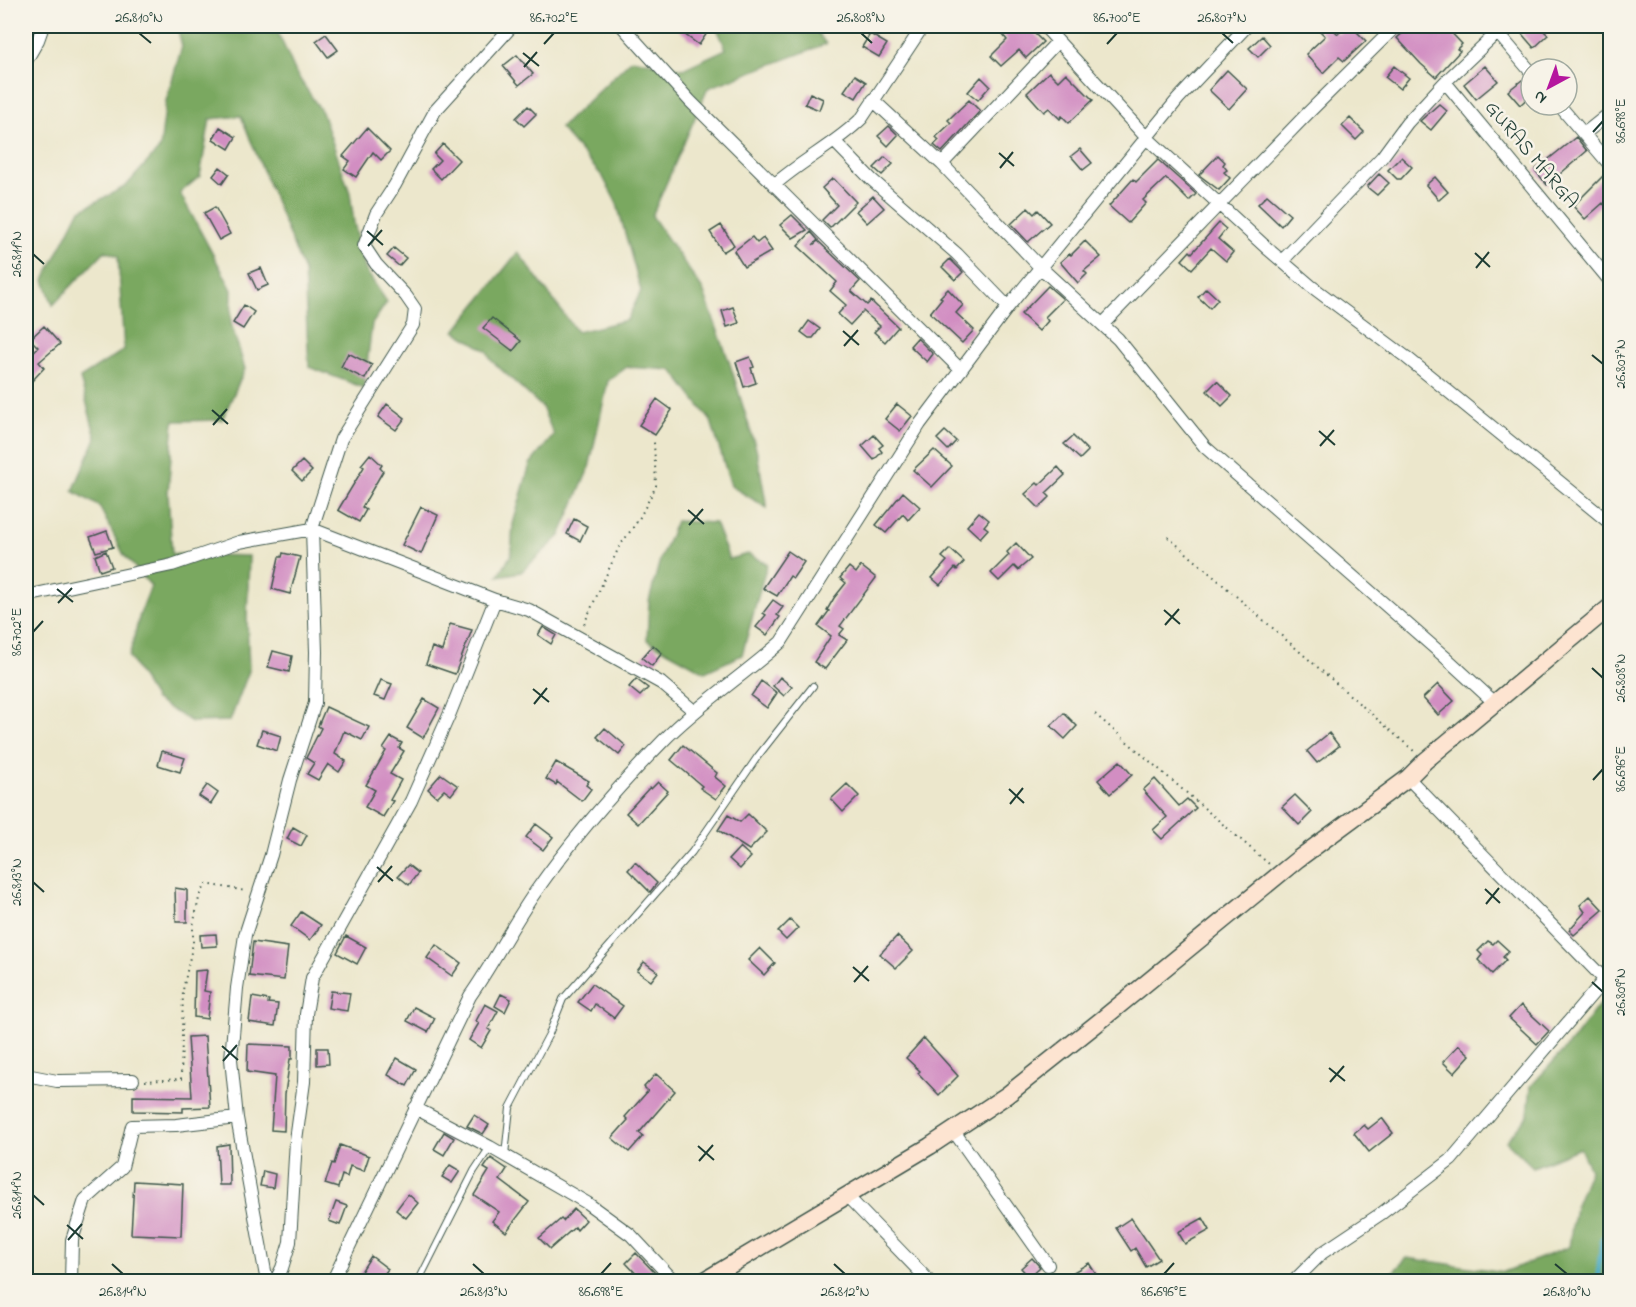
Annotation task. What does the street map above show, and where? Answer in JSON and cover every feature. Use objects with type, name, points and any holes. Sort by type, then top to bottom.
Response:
[{"type":"main road","points":[[702,1281],[1007,1095],[1100,1022],[1280,873],[1408,778],[1425,761],[1611,607]]},
{"type":"street","points":[[26,61],[43,26]]},
{"type":"street","points":[[267,1281],[237,1118],[231,1059],[237,987],[244,935],[271,855],[290,780],[315,703],[316,652],[312,529],[341,439],[413,325],[415,309],[376,264],[364,246],[370,226],[435,111],[512,26]]},
{"type":"street","points":[[622,26],[690,101],[961,370]]},
{"type":"street","points":[[774,184],[793,168],[850,130],[862,118],[923,26]]},
{"type":"street","points":[[1044,26],[1146,137],[1282,261],[1311,286],[1406,357],[1611,523]]},
{"type":"street","points":[[332,1281],[470,996],[535,892],[592,819],[662,742],[694,711],[753,667],[781,642],[920,424],[1008,307],[1178,99],[1247,26]]},
{"type":"street","points":[[1103,324],[1396,26]]},
{"type":"street","points":[[1282,261],[1382,157],[1407,123],[1445,82],[1500,29],[1520,57]]},
{"type":"street","points":[[942,164],[1058,42]]},
{"type":"street","name":"GURAS MARGA","points":[[1445,82],[1611,281]]},
{"type":"street","points":[[873,100],[942,164],[1040,267],[1118,339],[1205,447],[1495,703]]},
{"type":"street","points":[[1584,134],[1611,113]]},
{"type":"street","points":[[1569,117],[1611,165]]},
{"type":"street","points":[[834,141],[871,178],[957,254],[1008,307]]},
{"type":"street","points":[[26,596],[172,565],[239,542],[312,529],[495,600],[529,610],[661,683],[694,711]]},
{"type":"street","points":[[275,1281],[282,1268],[290,1242],[296,1140],[304,1082],[306,1014],[312,978],[411,801],[450,713],[495,600]]},
{"type":"street","points":[[1293,1281],[1322,1253],[1382,1213],[1451,1160],[1608,976],[1408,778]]},
{"type":"street","points":[[26,1075],[57,1081],[133,1080]]},
{"type":"street","points":[[415,1108],[505,1155],[587,1203],[631,1235],[675,1281]]},
{"type":"street","points":[[71,1281],[72,1240],[85,1200],[122,1167],[132,1126],[176,1125],[237,1118]]},
{"type":"street","points":[[953,1130],[1048,1265]]},
{"type":"street","points":[[846,1195],[930,1281]]},
{"type":"lane","points":[[505,1155],[510,1108],[549,1034],[563,999],[679,868],[758,756],[813,686]]},
{"type":"lane","points":[[418,1281],[474,1171],[490,1147]]},
{"type":"path","points":[[577,638],[619,547],[639,519],[656,486],[654,442]]},
{"type":"path","points":[[1168,537],[1425,761]]},
{"type":"path","points":[[1095,714],[1280,873]]},
{"type":"path","points":[[133,1080],[154,1082],[181,1079],[183,990],[199,898],[206,884],[258,893]]},
{"type":"green space","points":[[177,26],[275,26],[297,75],[322,112],[350,193],[354,223],[365,269],[387,302],[372,324],[364,388],[309,367],[304,272],[241,116],[210,119],[200,176],[180,193],[232,290],[231,323],[245,369],[222,420],[174,421],[168,493],[172,554],[249,556],[247,619],[249,671],[230,721],[192,722],[155,700],[129,657],[140,614],[151,586],[124,555],[99,506],[73,491],[96,438],[80,378],[124,350],[118,256],[105,251],[53,305],[44,280],[79,211],[126,186],[160,148],[166,101],[182,46]]},
{"type":"green space","points":[[716,26],[813,26],[826,44],[708,88],[652,216],[703,290],[730,364],[757,452],[767,508],[731,486],[711,421],[672,370],[627,367],[608,381],[589,468],[560,536],[521,572],[498,576],[511,555],[513,524],[530,464],[554,435],[542,407],[491,360],[487,351],[455,331],[518,252],[577,332],[627,320],[641,291],[617,204],[603,177],[560,128],[632,59],[683,69],[726,49]]},
{"type":"green space","points":[[676,521],[715,523],[729,559],[748,554],[767,564],[742,655],[705,672],[647,640],[649,601],[660,560]]},
{"type":"green space","points":[[1610,990],[1610,1281],[1384,1281],[1407,1258],[1504,1272],[1569,1247],[1575,1207],[1590,1170],[1580,1148],[1533,1167],[1506,1141],[1528,1115],[1531,1086],[1571,1042]]},
{"type":"building","points":[[673,26],[697,26],[707,33],[699,45]]},
{"type":"building","points":[[1013,26],[1021,31],[1027,26],[1043,42],[1026,58],[1019,50],[1001,66],[991,56],[1007,40],[1003,35]]},
{"type":"building","points":[[1315,26],[1330,26],[1338,34],[1346,26],[1351,26],[1366,41],[1344,61],[1339,57],[1323,73],[1306,54],[1325,36]]},
{"type":"building","points":[[1411,26],[1445,26],[1462,44],[1457,49],[1460,51],[1436,77],[1397,38]]},
{"type":"building","points":[[1531,26],[1539,26],[1548,35],[1534,48],[1522,34]]},
{"type":"building","points":[[326,34],[338,50],[328,57],[316,41]]},
{"type":"building","points":[[870,34],[887,44],[879,57],[862,47]]},
{"type":"building","points":[[1262,36],[1270,45],[1258,57],[1249,48]]},
{"type":"building","points":[[517,55],[533,74],[519,85],[503,66]]},
{"type":"building","points":[[1394,66],[1409,78],[1400,89],[1385,77]]},
{"type":"building","points":[[1485,66],[1498,81],[1476,99],[1464,84]]},
{"type":"building","points":[[1227,70],[1247,89],[1229,109],[1209,90]]},
{"type":"building","points":[[1049,72],[1058,81],[1066,73],[1093,100],[1069,123],[1062,116],[1060,119],[1049,108],[1044,112],[1027,93]]},
{"type":"building","points":[[855,75],[866,82],[856,98],[844,91]]},
{"type":"building","points":[[981,77],[990,86],[978,100],[968,92]]},
{"type":"building","points":[[1519,82],[1519,104],[1508,91]]},
{"type":"building","points":[[810,93],[823,99],[819,110],[805,104]]},
{"type":"building","points":[[969,100],[980,111],[942,152],[934,145],[939,140],[936,137],[951,123],[948,120]]},
{"type":"building","points":[[1439,104],[1447,111],[1431,130],[1420,121]]},
{"type":"building","points":[[528,106],[536,114],[524,126],[516,118]]},
{"type":"building","points":[[1350,118],[1364,132],[1356,140],[1342,126]]},
{"type":"building","points":[[889,126],[898,135],[888,146],[878,136]]},
{"type":"building","points":[[220,127],[236,137],[229,149],[213,139]]},
{"type":"building","points":[[367,128],[390,151],[381,160],[373,152],[356,177],[344,169],[350,161],[343,156]]},
{"type":"building","points":[[1576,137],[1587,151],[1547,185],[1535,170]]},
{"type":"building","points":[[443,144],[459,160],[441,179],[431,169],[440,160],[434,154]]},
{"type":"building","points":[[1080,149],[1092,163],[1083,170],[1071,156]]},
{"type":"building","points":[[1218,155],[1225,162],[1223,165],[1227,170],[1224,172],[1230,178],[1219,190],[1199,175]]},
{"type":"building","points":[[885,157],[893,164],[882,175],[874,168]]},
{"type":"building","points":[[1401,157],[1412,167],[1401,179],[1397,179],[1388,170]]},
{"type":"building","points":[[1158,160],[1196,194],[1189,201],[1166,178],[1143,200],[1146,203],[1128,223],[1109,206],[1133,179],[1136,182]]},
{"type":"building","points":[[220,167],[229,174],[222,184],[213,176]]},
{"type":"building","points":[[1379,174],[1389,183],[1377,195],[1367,187]]},
{"type":"building","points":[[1604,175],[1611,182],[1611,212],[1603,203],[1585,219],[1573,206]]},
{"type":"building","points":[[1435,177],[1448,192],[1439,200],[1426,185]]},
{"type":"building","points":[[832,179],[856,202],[830,228],[822,220],[837,205],[822,188]]},
{"type":"building","points":[[1267,195],[1290,215],[1281,226],[1258,204]]},
{"type":"building","points":[[873,196],[884,208],[867,223],[856,211]]},
{"type":"building","points":[[215,207],[230,234],[219,240],[204,213]]},
{"type":"building","points":[[1028,208],[1034,214],[1038,210],[1050,223],[1028,242],[1011,224]]},
{"type":"building","points":[[792,215],[807,230],[793,238],[780,225]]},
{"type":"building","points":[[1219,223],[1226,229],[1218,239],[1233,252],[1226,261],[1211,248],[1192,269],[1182,260],[1190,251],[1192,253]]},
{"type":"building","points":[[721,225],[734,245],[723,252],[710,232]]},
{"type":"building","points":[[811,232],[818,240],[813,245],[818,241],[860,281],[851,291],[867,305],[871,301],[898,327],[885,342],[874,332],[880,326],[863,311],[850,325],[838,314],[846,305],[830,291],[837,282],[798,246]]},
{"type":"building","points":[[752,237],[757,243],[763,238],[772,251],[744,267],[734,251]]},
{"type":"building","points":[[1085,241],[1101,257],[1084,271],[1087,274],[1078,283],[1060,262]]},
{"type":"building","points":[[394,248],[406,258],[399,266],[387,256]]},
{"type":"building","points":[[950,259],[963,272],[955,280],[942,267]]},
{"type":"building","points":[[261,268],[268,285],[257,290],[249,273]]},
{"type":"building","points":[[1048,286],[1063,299],[1045,317],[1048,321],[1039,331],[1021,314]]},
{"type":"building","points":[[1206,288],[1218,299],[1210,308],[1198,297]]},
{"type":"building","points":[[948,289],[963,305],[956,313],[974,330],[962,343],[930,313]]},
{"type":"building","points":[[244,305],[254,312],[243,329],[233,323]]},
{"type":"building","points":[[733,307],[739,323],[727,327],[722,311]]},
{"type":"building","points":[[492,318],[521,341],[513,351],[483,328]]},
{"type":"building","points":[[809,321],[820,329],[813,338],[801,332]]},
{"type":"building","points":[[44,326],[60,344],[39,362],[44,368],[32,381],[26,375],[26,360],[38,347],[30,339]]},
{"type":"building","points":[[917,338],[933,354],[927,362],[910,346]]},
{"type":"building","points":[[348,353],[372,365],[365,379],[341,367]]},
{"type":"building","points":[[750,357],[756,383],[744,387],[736,362]]},
{"type":"building","points":[[1217,381],[1232,396],[1222,406],[1207,391]]},
{"type":"building","points":[[657,399],[672,410],[655,435],[639,425]]},
{"type":"building","points":[[387,404],[405,418],[396,430],[378,417]]},
{"type":"building","points":[[897,404],[912,416],[900,431],[885,419]]},
{"type":"building","points":[[945,431],[956,441],[948,450],[937,439]]},
{"type":"building","points":[[874,435],[883,445],[879,448],[882,452],[874,460],[862,446]]},
{"type":"building","points":[[1073,436],[1088,451],[1080,459],[1064,444]]},
{"type":"building","points":[[934,450],[952,466],[932,487],[913,470]]},
{"type":"building","points":[[370,454],[382,465],[380,468],[383,471],[362,507],[366,510],[359,522],[338,510],[364,467],[361,465]]},
{"type":"building","points":[[302,461],[312,471],[302,481],[292,471]]},
{"type":"building","points":[[1058,467],[1065,475],[1046,493],[1050,497],[1039,508],[1025,494],[1037,483],[1039,485]]},
{"type":"building","points":[[903,492],[920,507],[908,520],[903,514],[886,533],[876,525]]},
{"type":"building","points":[[421,507],[438,515],[421,554],[402,545]]},
{"type":"building","points":[[979,512],[989,520],[984,526],[988,529],[980,538],[967,526]]},
{"type":"building","points":[[574,519],[587,526],[580,541],[567,534]]},
{"type":"building","points":[[107,531],[113,547],[96,552],[90,537]]},
{"type":"building","points":[[1016,543],[1031,559],[1018,570],[1014,566],[999,581],[991,573],[1009,555],[1007,552]]},
{"type":"building","points":[[950,549],[964,562],[957,570],[955,568],[940,585],[932,578],[947,561],[942,557]]},
{"type":"building","points":[[106,551],[112,567],[100,571],[95,556]]},
{"type":"building","points":[[788,551],[804,562],[793,578],[790,576],[777,596],[763,588]]},
{"type":"building","points":[[283,553],[300,557],[290,594],[272,589],[279,557],[282,557]]},
{"type":"building","points":[[861,566],[876,578],[840,626],[844,629],[839,635],[847,640],[825,669],[814,662],[831,636],[818,626],[829,611],[827,610],[834,598],[846,583],[840,578],[849,567],[856,573]]},
{"type":"building","points":[[773,600],[783,607],[777,615],[780,617],[767,635],[756,627],[766,615],[763,613]]},
{"type":"building","points":[[450,624],[472,630],[455,674],[426,664],[432,647],[442,651]]},
{"type":"building","points":[[543,627],[556,635],[551,644],[538,635]]},
{"type":"building","points":[[653,645],[662,653],[652,666],[642,658]]},
{"type":"building","points":[[273,651],[292,656],[289,672],[268,667]]},
{"type":"building","points":[[780,677],[792,687],[784,696],[773,686]]},
{"type":"building","points":[[636,679],[648,688],[640,696],[629,687]]},
{"type":"building","points":[[381,680],[392,684],[385,700],[374,696]]},
{"type":"building","points":[[761,681],[777,693],[767,708],[751,696]]},
{"type":"building","points":[[1438,684],[1454,701],[1438,715],[1423,698]]},
{"type":"building","points":[[424,699],[439,708],[423,738],[407,728]]},
{"type":"building","points":[[326,707],[369,727],[362,740],[344,731],[335,754],[346,761],[339,772],[328,764],[318,780],[307,774],[314,763],[306,758],[321,728],[318,726]]},
{"type":"building","points":[[1064,713],[1077,726],[1065,739],[1051,726]]},
{"type":"building","points":[[605,728],[626,746],[619,755],[597,737]]},
{"type":"building","points":[[262,730],[281,736],[277,751],[257,744]]},
{"type":"building","points":[[1329,733],[1339,746],[1317,763],[1307,751]]},
{"type":"building","points":[[391,737],[402,743],[399,748],[404,751],[390,774],[401,780],[390,800],[393,801],[383,817],[365,807],[375,790],[366,785],[386,751],[383,749]]},
{"type":"building","points":[[683,745],[717,773],[715,777],[726,786],[716,799],[700,788],[702,786],[671,760]]},
{"type":"building","points":[[162,751],[185,758],[180,772],[158,765]]},
{"type":"building","points":[[1120,761],[1132,775],[1110,794],[1098,780]]},
{"type":"building","points":[[556,762],[589,781],[586,785],[591,789],[582,801],[557,782],[556,785],[546,779]]},
{"type":"building","points":[[441,774],[458,786],[451,795],[444,790],[437,797],[428,789]]},
{"type":"building","points":[[1155,779],[1179,806],[1187,799],[1196,808],[1162,839],[1153,830],[1167,817],[1143,790]]},
{"type":"building","points":[[658,782],[668,791],[638,824],[626,813],[650,787],[651,789]]},
{"type":"building","points":[[847,784],[859,796],[843,812],[831,799]]},
{"type":"building","points":[[207,785],[218,793],[211,804],[199,796]]},
{"type":"building","points":[[1295,795],[1312,812],[1299,825],[1282,807]]},
{"type":"building","points":[[748,814],[767,832],[749,850],[718,830],[728,815],[740,822]]},
{"type":"building","points":[[536,824],[553,837],[543,850],[526,837]]},
{"type":"building","points":[[293,827],[307,835],[301,846],[287,839]]},
{"type":"building","points":[[740,847],[751,857],[740,869],[729,859]]},
{"type":"building","points":[[635,862],[657,883],[650,892],[628,870]]},
{"type":"building","points":[[408,865],[418,873],[409,885],[398,876]]},
{"type":"building","points":[[175,888],[187,890],[187,922],[176,922]]},
{"type":"building","points":[[1590,896],[1603,910],[1574,935],[1569,930],[1585,912],[1580,905]]},
{"type":"building","points":[[301,912],[321,925],[310,940],[291,926]]},
{"type":"building","points":[[790,920],[798,928],[786,940],[778,932]]},
{"type":"building","points":[[216,934],[217,946],[201,947],[200,935]]},
{"type":"building","points":[[346,936],[366,947],[357,964],[337,953]]},
{"type":"building","points":[[897,936],[913,951],[896,968],[880,954]]},
{"type":"building","points":[[1497,940],[1509,951],[1503,957],[1506,960],[1492,974],[1478,960],[1482,955],[1478,951],[1488,941],[1493,944]]},
{"type":"building","points":[[253,942],[288,947],[284,980],[249,976]]},
{"type":"building","points":[[436,945],[461,963],[452,976],[427,958]]},
{"type":"building","points":[[760,948],[775,963],[764,975],[748,960]]},
{"type":"building","points":[[644,962],[658,972],[651,981],[637,971]]},
{"type":"building","points":[[207,970],[204,991],[210,992],[207,1019],[194,1017],[195,971]]},
{"type":"building","points":[[592,984],[623,1006],[614,1018],[595,1004],[591,1011],[578,1002]]},
{"type":"building","points":[[331,991],[350,993],[347,1011],[328,1008]]},
{"type":"building","points":[[501,994],[511,999],[505,1012],[495,1006]]},
{"type":"building","points":[[252,997],[278,1004],[275,1026],[249,1022]]},
{"type":"building","points":[[485,1004],[498,1011],[488,1029],[491,1031],[481,1048],[469,1040],[479,1023],[476,1021]]},
{"type":"building","points":[[1521,1005],[1549,1031],[1537,1044],[1509,1018]]},
{"type":"building","points":[[414,1007],[435,1018],[428,1032],[407,1021]]},
{"type":"building","points":[[205,1036],[210,1107],[183,1108],[183,1112],[133,1111],[133,1096],[192,1097],[188,1037]]},
{"type":"building","points":[[924,1038],[958,1076],[939,1095],[906,1058]]},
{"type":"building","points":[[248,1044],[292,1046],[292,1059],[290,1059],[285,1094],[284,1131],[271,1130],[275,1076],[247,1072]]},
{"type":"building","points":[[1459,1045],[1470,1055],[1454,1073],[1443,1062]]},
{"type":"building","points":[[317,1048],[328,1048],[329,1064],[317,1065]]},
{"type":"building","points":[[397,1058],[416,1069],[407,1086],[388,1075]]},
{"type":"building","points":[[656,1074],[675,1091],[639,1133],[643,1136],[629,1152],[612,1138],[628,1120],[625,1117],[648,1091],[644,1087]]},
{"type":"building","points":[[474,1115],[489,1125],[483,1134],[467,1126]]},
{"type":"building","points":[[1382,1118],[1393,1133],[1369,1152],[1354,1133],[1364,1125],[1368,1129]]},
{"type":"building","points":[[444,1132],[454,1138],[444,1155],[434,1149]]},
{"type":"building","points":[[229,1144],[230,1185],[219,1185],[217,1146]]},
{"type":"building","points":[[340,1145],[369,1156],[364,1171],[350,1166],[347,1177],[342,1175],[338,1188],[325,1184]]},
{"type":"building","points":[[491,1158],[507,1169],[500,1180],[529,1202],[506,1232],[492,1221],[499,1212],[474,1195],[489,1171],[484,1168]]},
{"type":"building","points":[[450,1165],[460,1171],[452,1183],[442,1177]]},
{"type":"building","points":[[263,1171],[275,1174],[273,1188],[260,1186]]},
{"type":"building","points":[[134,1181],[183,1184],[181,1236],[131,1234]]},
{"type":"building","points":[[408,1194],[418,1203],[406,1218],[396,1210]]},
{"type":"building","points":[[336,1202],[347,1206],[340,1225],[329,1221]]},
{"type":"building","points":[[574,1209],[586,1220],[577,1230],[575,1227],[550,1249],[539,1238],[561,1219],[563,1221]]},
{"type":"building","points":[[1131,1218],[1159,1259],[1146,1267],[1135,1248],[1131,1251],[1116,1228]]},
{"type":"building","points":[[1203,1218],[1210,1230],[1185,1244],[1178,1232]]},
{"type":"building","points":[[636,1253],[655,1273],[647,1281],[643,1281],[626,1263]]},
{"type":"building","points":[[371,1256],[388,1269],[379,1281],[355,1281]]},
{"type":"building","points":[[1032,1258],[1040,1267],[1029,1277],[1021,1268]]},
{"type":"building","points":[[1089,1263],[1100,1281],[1058,1281]]},
{"type":"waterway","points":[[1597,1282],[1602,1239],[1610,1231]]}]
